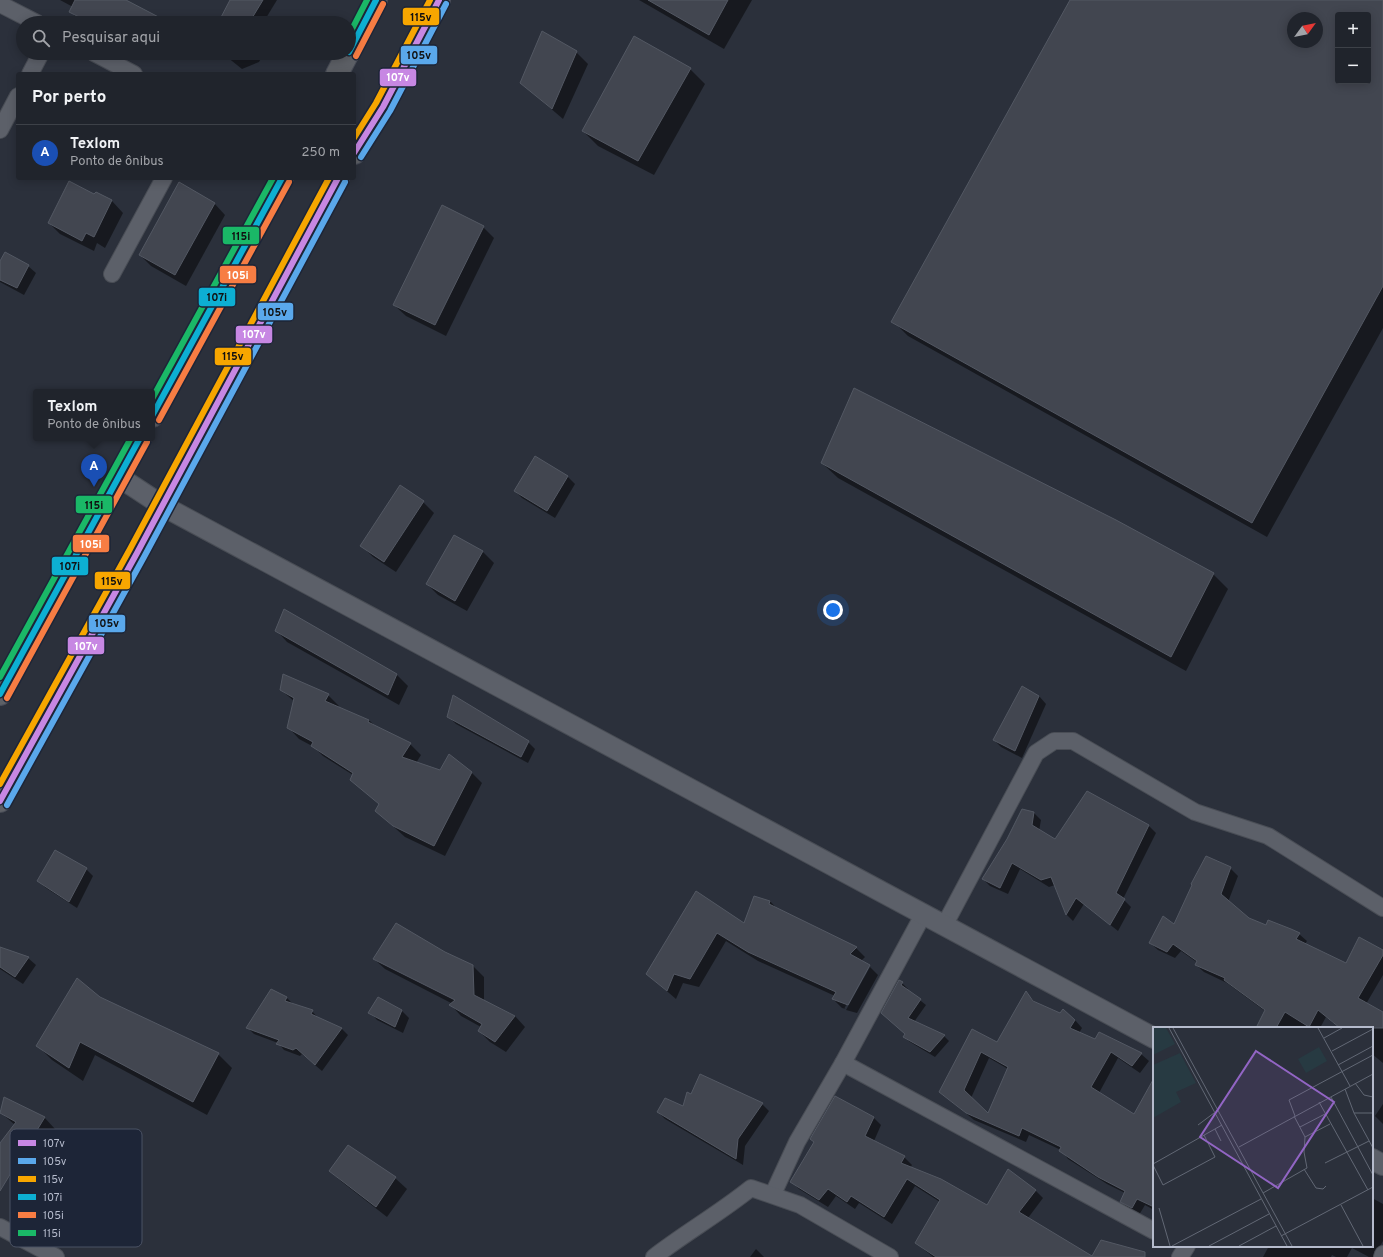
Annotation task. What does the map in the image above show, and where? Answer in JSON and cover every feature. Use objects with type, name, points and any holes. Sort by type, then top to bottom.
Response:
[{"type":"highway","points":[[356,39],[376,0]]},
{"type":"highway","points":[[356,150],[383,107],[439,0]]},
{"type":"highway","points":[[338,72],[345,60]]},
{"type":"highway","points":[[155,411],[281,180]]},
{"type":"highway","points":[[0,801],[163,506],[337,180]]},
{"type":"highway","points":[[0,694],[138,441]]},
{"type":"street","points":[[0,4],[23,16]]},
{"type":"street","points":[[31,72],[37,60]]},
{"type":"street","points":[[107,60],[130,72]]},
{"type":"street","points":[[0,130],[16,100]]},
{"type":"street","points":[[112,274],[163,180]]},
{"type":"street","points":[[119,477],[163,506],[1153,1037]]},
{"type":"street","points":[[944,926],[1036,752],[1054,741],[1074,741],[1195,812],[1268,836],[1383,908]]},
{"type":"street","points":[[773,1194],[797,1142],[843,1063],[923,915]]},
{"type":"street","points":[[843,1063],[1153,1230]]},
{"type":"street","points":[[1373,1160],[1383,1165]]},
{"type":"street","points":[[654,1257],[676,1240],[723,1210],[751,1188],[773,1194],[800,1205],[890,1257]]},
{"type":"street","points":[[0,1226],[10,1232]]},
{"type":"street","points":[[38,1247],[56,1257]]},
{"type":"building","points":[[75,0],[126,0],[157,16],[77,16],[69,12]]},
{"type":"building","points":[[230,0],[263,0],[253,16],[222,16]]},
{"type":"building","points":[[648,0],[728,0],[709,35]]},
{"type":"building","points":[[1070,0],[1383,0],[1383,286],[1252,523],[891,322]]},
{"type":"building","points":[[542,31],[577,51],[552,109],[520,83]]},
{"type":"building","points":[[634,36],[691,68],[638,161],[582,131]]},
{"type":"building","points":[[69,181],[94,194],[96,192],[112,200],[94,237],[86,233],[82,241],[48,223]]},
{"type":"building","points":[[179,182],[215,203],[175,275],[139,255]]},
{"type":"building","points":[[442,205],[484,226],[435,325],[393,305]]},
{"type":"building","points":[[5,252],[29,265],[17,288],[0,280],[0,261]]},
{"type":"building","points":[[854,388],[1116,520],[1214,573],[1171,657],[821,463]]},
{"type":"building","points":[[535,456],[568,476],[547,511],[514,491]]},
{"type":"building","points":[[400,485],[424,501],[384,562],[360,546]]},
{"type":"building","points":[[454,535],[483,551],[455,601],[426,584]]},
{"type":"building","points":[[284,609],[397,674],[388,695],[275,631]]},
{"type":"building","points":[[283,674],[329,694],[325,701],[369,720],[368,722],[411,743],[402,757],[440,770],[449,754],[472,772],[434,846],[393,826],[375,811],[379,804],[350,780],[353,773],[311,746],[313,742],[287,728],[294,698],[280,690]]},
{"type":"building","points":[[1022,686],[1039,696],[1015,751],[993,740]]},
{"type":"building","points":[[453,695],[529,741],[521,757],[447,717]]},
{"type":"building","points":[[1087,791],[1149,825],[1116,893],[1125,899],[1110,925],[1076,898],[1066,915],[1051,877],[1041,880],[1012,863],[1000,888],[982,879],[1007,839],[1022,809],[1034,812],[1032,825],[1055,839]]},
{"type":"building","points":[[55,850],[87,868],[69,902],[37,881]]},
{"type":"building","points":[[1206,856],[1231,867],[1221,894],[1249,918],[1266,925],[1268,920],[1300,933],[1296,939],[1346,963],[1359,937],[1383,950],[1383,955],[1358,998],[1383,1012],[1383,1028],[1339,1027],[1318,1010],[1309,1027],[1285,1012],[1277,1027],[1256,1027],[1265,1010],[1224,980],[1225,978],[1195,965],[1197,961],[1173,944],[1167,952],[1149,943],[1163,916],[1174,924],[1192,885],[1191,884]]},
{"type":"building","points":[[696,891],[744,923],[754,896],[770,901],[769,904],[857,947],[850,954],[870,965],[848,1005],[832,999],[836,992],[748,952],[717,933],[690,979],[674,974],[667,991],[646,974]]},
{"type":"building","points":[[396,923],[445,952],[473,965],[474,995],[515,1016],[495,1042],[478,1031],[482,1024],[449,1005],[455,1000],[373,959]]},
{"type":"building","points":[[0,947],[29,957],[15,977],[0,967]]},
{"type":"building","points":[[77,978],[100,997],[219,1053],[193,1102],[80,1042],[69,1068],[36,1046]]},
{"type":"building","points":[[899,980],[903,982],[901,985],[921,999],[908,1018],[945,1035],[930,1052],[903,1037],[905,1034],[881,1013]]},
{"type":"building","points":[[271,989],[287,997],[285,1001],[313,1010],[311,1014],[342,1028],[315,1065],[296,1048],[293,1050],[276,1044],[279,1040],[246,1028]]},
{"type":"building","points":[[1026,991],[1033,1001],[1060,1013],[1063,1009],[1075,1020],[1070,1028],[1095,1039],[1099,1032],[1142,1053],[1132,1066],[1111,1052],[1091,1087],[1134,1114],[1153,1080],[1153,1207],[1137,1199],[1132,1208],[1120,1202],[1125,1191],[1098,1177],[1059,1151],[1061,1147],[1022,1128],[1019,1136],[966,1113],[939,1092],[972,1029],[997,1042]],"holes":[[[981,1052],[1008,1067],[988,1113],[964,1090]]]},
{"type":"building","points":[[378,997],[402,1010],[395,1027],[368,1013]]},
{"type":"building","points":[[700,1074],[763,1103],[738,1139],[736,1159],[657,1112],[665,1098],[683,1106],[687,1092],[691,1094]]},
{"type":"building","points":[[835,1096],[874,1117],[865,1136],[905,1156],[901,1163],[941,1179],[987,1205],[1008,1169],[1036,1190],[1019,1212],[1092,1256],[1101,1240],[1145,1252],[1145,1257],[936,1257],[915,1243],[940,1200],[907,1179],[884,1217],[851,1196],[847,1202],[828,1189],[819,1200],[790,1182],[814,1142],[810,1139]]},
{"type":"building","points":[[4,1097],[45,1117],[38,1129],[11,1129],[16,1122],[0,1113]]},
{"type":"building","points":[[10,1130],[10,1175],[0,1191],[0,1143]]},
{"type":"building","points":[[348,1145],[396,1177],[376,1207],[329,1171]]},
{"type":"transit line","name":"115i","points":[[356,21],[367,0]]},
{"type":"transit line","name":"107i","points":[[356,39],[376,0]]},
{"type":"transit line","name":"115v","points":[[356,135],[376,103],[430,0]]},
{"type":"transit line","name":"107v","points":[[356,150],[383,107],[439,0]]},
{"type":"transit line","name":"105i","points":[[356,56],[383,4]]},
{"type":"transit line","name":"105v","points":[[361,157],[390,111],[446,4]]},
{"type":"transit line","name":"115i","points":[[155,394],[272,180]]},
{"type":"transit line","name":"107i","points":[[155,411],[281,180]]},
{"type":"transit line","name":"115v","points":[[0,784],[130,549],[328,180]]},
{"type":"transit line","name":"107v","points":[[0,801],[137,553],[337,180]]},
{"type":"transit line","name":"105i","points":[[159,420],[289,182]]},
{"type":"transit line","name":"105v","points":[[7,805],[144,557],[345,182]]},
{"type":"transit line","name":"115i","points":[[0,677],[129,441]]},
{"type":"transit line","name":"107i","points":[[0,694],[138,441]]},
{"type":"transit line","name":"105i","points":[[7,698],[147,442]]},
{"type":"place","name":"Texlom","points":[[94,487]]}]
